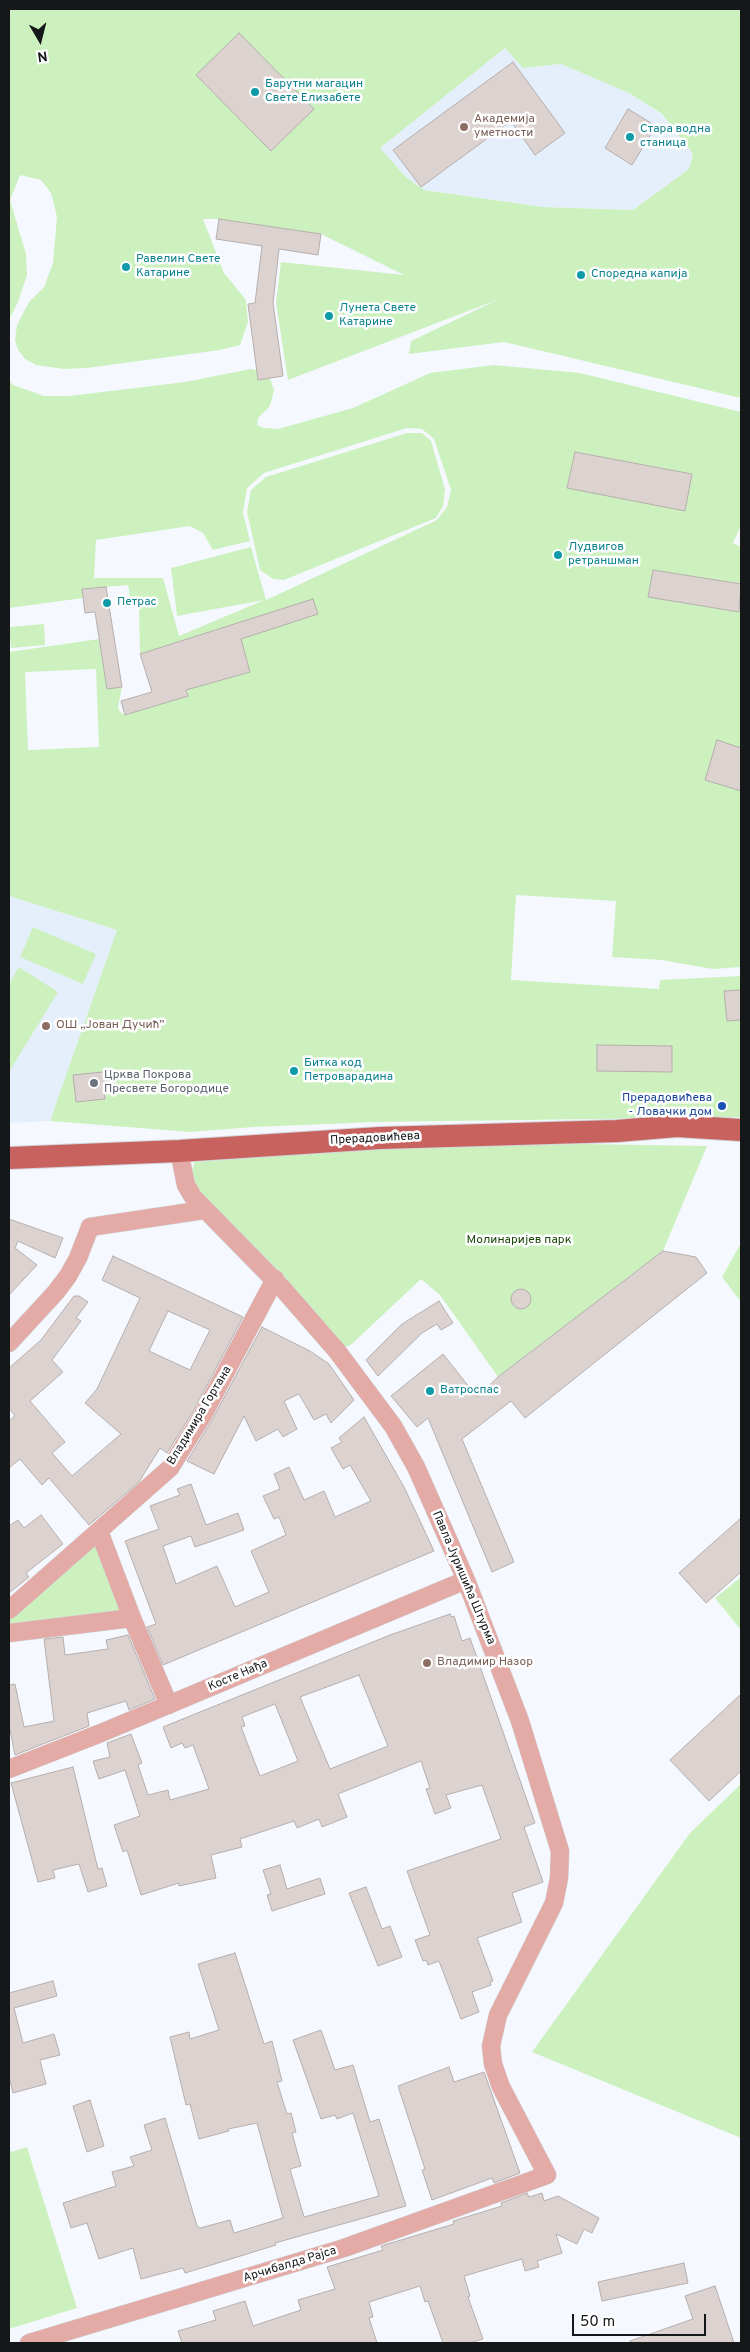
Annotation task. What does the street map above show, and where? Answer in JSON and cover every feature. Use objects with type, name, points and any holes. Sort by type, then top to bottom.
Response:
[{"type":"main road","name":"Прерадовићева","points":[[9,1158],[179,1151],[380,1138],[617,1131],[677,1126],[741,1130]]},
{"type":"street","name":"Павла Јуришића Штурма","points":[[179,1151],[186,1185],[204,1210],[275,1279],[337,1351],[393,1426],[416,1467],[466,1580],[520,1721],[560,1851],[559,1878],[554,1903],[498,2015],[491,2046],[493,2064],[501,2088],[547,2175]]},
{"type":"street","points":[[9,1343],[56,1292],[68,1276],[78,1258],[90,1227],[204,1210]]},
{"type":"street","name":"Владимира Гортана","points":[[9,1610],[170,1468],[203,1416],[275,1279]]},
{"type":"street","points":[[99,1531],[132,1618],[169,1704]]},
{"type":"street","name":"Косте Нађа","points":[[9,1769],[466,1580]]},
{"type":"street","points":[[9,1632],[132,1618]]},
{"type":"street","name":"Арчибалда Рајса","points":[[29,2343],[344,2248],[547,2175]]},
{"type":"shaded area","points":[[505,48],[523,68],[561,64],[629,93],[661,114],[693,154],[689,169],[633,210],[543,207],[424,190],[406,177],[379,148]]},
{"type":"shaded area","name":"ОШ „Јован Дучић”","points":[[9,896],[118,930],[50,1121],[9,1123]]},
{"type":"green space","points":[[9,9],[741,9],[741,398],[504,342],[409,354],[411,341],[497,300],[288,380],[276,303],[281,262],[404,275],[321,234],[219,219],[203,219],[224,273],[246,300],[248,322],[240,345],[220,350],[87,368],[64,369],[36,365],[25,359],[18,350],[15,340],[17,325],[29,302],[44,287],[53,263],[57,217],[51,193],[41,180],[20,175],[10,200],[26,254],[27,275],[18,302],[9,320]],"holes":[[[505,48],[523,68],[561,64],[629,93],[662,114],[693,154],[689,169],[633,210],[543,207],[424,190],[406,177],[380,148]]]},
{"type":"green space","points":[[494,365],[580,373],[741,412],[741,525],[733,543],[741,547],[741,584],[653,570],[648,597],[739,612],[741,601],[741,967],[713,969],[661,960],[612,957],[616,901],[516,895],[511,980],[659,989],[660,980],[741,976],[741,1117],[377,1122],[254,1127],[191,1132],[50,1121],[117,930],[9,896],[9,652],[99,639],[107,689],[122,687],[118,707],[120,712],[125,715],[188,696],[185,676],[152,652],[140,654],[139,605],[130,597],[128,585],[82,589],[83,598],[9,608],[9,380],[13,385],[44,396],[69,396],[185,382],[251,369],[268,373],[274,390],[270,406],[258,418],[257,425],[264,428],[278,429],[353,408],[430,373]],"holes":[[[407,428],[422,429],[434,439],[451,490],[447,507],[437,520],[266,600],[251,547],[171,568],[177,616],[264,600],[179,636],[163,578],[94,578],[96,540],[190,526],[203,533],[213,550],[250,541],[243,513],[247,488],[264,473]],[[575,452],[691,474],[567,488]],[[243,648],[250,672],[201,686]],[[96,669],[99,747],[28,750],[25,672]]]},
{"type":"green space","points":[[407,433],[422,433],[431,441],[445,489],[443,506],[436,518],[284,580],[273,579],[260,570],[247,512],[251,490],[266,477]]},
{"type":"green space","points":[[44,624],[45,645],[11,648],[9,627]]},
{"type":"green space","points":[[33,927],[96,954],[83,984],[20,957]]},
{"type":"green space","points":[[19,967],[58,992],[9,1072],[9,984]]},
{"type":"green space","name":"Молинаријев парк","points":[[583,1144],[707,1146],[663,1251],[498,1377],[440,1295],[421,1279],[352,1344],[337,1351],[186,1185],[195,1162],[376,1148]]},
{"type":"green space","points":[[741,1243],[741,1302],[722,1277]]},
{"type":"green space","points":[[99,1531],[132,1618],[9,1633],[9,1610]]},
{"type":"green space","points":[[741,1577],[741,1630],[715,1598]]},
{"type":"green space","points":[[741,1784],[741,2138],[532,2052],[690,1833]]},
{"type":"green space","points":[[9,2145],[11,2152],[27,2147],[77,2308],[9,2329]]},
{"type":"building","name":"Барутни магацин Свете Елизабете","points":[[239,33],[314,109],[271,151],[196,75]]},
{"type":"building","name":"Академија уметности","points":[[513,62],[565,133],[535,155],[511,121],[421,187],[393,150]]},
{"type":"building","name":"Стара водна станица","points":[[628,109],[656,126],[632,165],[605,148]]},
{"type":"building","points":[[219,219],[321,234],[318,255],[279,249],[273,303],[283,376],[258,380],[248,304],[255,303],[262,246],[216,239]]},
{"type":"building","points":[[575,452],[692,474],[685,511],[567,488]]},
{"type":"building","points":[[653,570],[741,584],[739,612],[648,597]]},
{"type":"building","points":[[106,587],[122,687],[107,689],[95,612],[85,613],[82,589]]},
{"type":"building","points":[[313,599],[318,614],[241,639],[250,672],[186,690],[188,696],[125,715],[121,701],[152,692],[140,654]]},
{"type":"building","points":[[717,740],[741,748],[741,791],[705,780]]},
{"type":"building","points":[[741,990],[741,1020],[727,1021],[724,991]]},
{"type":"building","points":[[597,1045],[672,1046],[672,1072],[597,1071]]},
{"type":"building","name":"Црква Покрова Пресвете Богородице","points":[[112,1071],[114,1091],[104,1092],[105,1099],[76,1102],[73,1075]]},
{"type":"building","points":[[9,1219],[63,1238],[55,1258],[18,1241],[15,1248],[37,1265],[9,1295]]},
{"type":"building","points":[[663,1251],[696,1257],[707,1273],[525,1418],[511,1401],[462,1439],[514,1562],[492,1572],[428,1418],[417,1427],[391,1396],[443,1354],[477,1397],[498,1377]]},
{"type":"building","points":[[113,1256],[243,1317],[194,1410],[167,1453],[160,1448],[139,1482],[89,1525],[49,1478],[42,1485],[20,1459],[9,1468],[9,1421],[15,1416],[9,1408],[9,1368],[41,1340],[74,1296],[79,1296],[88,1302],[76,1318],[81,1321],[52,1360],[63,1372],[30,1401],[65,1442],[52,1453],[72,1476],[121,1434],[85,1403],[97,1389],[140,1298],[102,1280]],"holes":[[[168,1311],[210,1330],[190,1370],[149,1351]]]},
{"type":"building","points":[[517,1289],[525,1289],[531,1295],[531,1303],[525,1309],[517,1309],[511,1303],[511,1295]]},
{"type":"building","points":[[439,1301],[453,1323],[441,1330],[437,1324],[422,1333],[378,1376],[366,1360],[402,1324]]},
{"type":"building","points":[[262,1327],[310,1351],[329,1364],[354,1400],[331,1423],[326,1414],[314,1420],[299,1394],[284,1401],[297,1429],[283,1437],[278,1429],[256,1441],[244,1416],[214,1474],[187,1461],[212,1420]]},
{"type":"building","points":[[364,1417],[404,1487],[434,1551],[163,1665],[147,1627],[156,1624],[125,1541],[159,1529],[150,1506],[180,1495],[177,1489],[191,1484],[206,1525],[238,1513],[244,1530],[195,1547],[191,1536],[163,1546],[176,1584],[217,1566],[235,1607],[269,1592],[251,1551],[286,1535],[279,1517],[274,1519],[263,1496],[280,1489],[274,1474],[289,1467],[304,1500],[324,1491],[335,1517],[371,1501],[350,1465],[343,1469],[331,1448],[342,1442],[339,1438]]},
{"type":"building","points":[[41,1515],[63,1544],[26,1573],[29,1577],[9,1593],[9,1526],[18,1520],[24,1528]]},
{"type":"building","points":[[741,1518],[741,1572],[706,1603],[679,1573]]},
{"type":"building","points":[[450,1614],[451,1617],[454,1616],[462,1641],[470,1638],[535,1823],[524,1827],[543,1882],[512,1893],[522,1922],[477,1938],[493,1981],[490,1982],[491,1985],[472,1992],[479,2012],[461,2019],[439,1961],[428,1965],[426,1960],[423,1961],[415,1940],[430,1935],[407,1871],[501,1839],[482,1785],[446,1795],[451,1808],[435,1814],[426,1789],[430,1788],[421,1761],[338,1794],[347,1817],[322,1827],[319,1819],[297,1828],[294,1821],[240,1839],[242,1847],[211,1855],[216,1878],[179,1886],[179,1883],[141,1895],[127,1850],[123,1852],[114,1825],[140,1816],[125,1770],[99,1779],[93,1761],[110,1757],[107,1743],[131,1734],[142,1763],[138,1765],[148,1795],[168,1790],[170,1800],[209,1789],[193,1745],[185,1748],[182,1743],[171,1748],[163,1727],[390,1635]],"holes":[[[359,1675],[388,1746],[330,1769],[300,1697]],[[275,1704],[298,1761],[260,1776],[241,1727],[245,1726],[242,1717]]]},
{"type":"building","points":[[128,1635],[155,1699],[129,1710],[126,1701],[87,1713],[89,1726],[15,1755],[9,1725],[9,1685],[15,1684],[24,1727],[54,1721],[44,1639],[63,1637],[65,1655],[108,1649],[106,1640]]},
{"type":"building","points":[[741,1694],[741,1771],[709,1801],[670,1760]]},
{"type":"building","points":[[73,1767],[98,1869],[102,1868],[107,1886],[88,1892],[79,1864],[53,1870],[55,1878],[38,1882],[11,1783]]},
{"type":"building","points":[[280,1865],[287,1889],[320,1878],[325,1894],[272,1911],[267,1895],[271,1894],[263,1870]]},
{"type":"building","points":[[366,1887],[382,1929],[390,1926],[402,1957],[378,1966],[349,1893]]},
{"type":"building","points":[[235,1953],[264,2044],[272,2041],[282,2081],[277,2082],[287,2114],[291,2113],[296,2132],[292,2133],[301,2166],[290,2169],[304,2217],[379,2196],[353,2113],[337,2119],[335,2115],[321,2119],[293,2040],[321,2030],[335,2070],[353,2065],[370,2122],[379,2119],[406,2206],[275,2243],[276,2245],[185,2273],[183,2268],[141,2279],[133,2248],[99,2259],[87,2223],[71,2228],[63,2203],[116,2186],[112,2172],[134,2166],[130,2157],[152,2150],[144,2125],[165,2118],[197,2226],[200,2228],[230,2220],[234,2233],[283,2218],[257,2123],[228,2129],[229,2131],[199,2139],[190,2104],[186,2105],[170,2037],[189,2032],[190,2039],[219,2030],[198,1964]]},
{"type":"building","points":[[53,1981],[57,1996],[14,2008],[23,2043],[54,2034],[60,2055],[40,2060],[46,2084],[13,2093],[9,2076],[9,1993]]},
{"type":"building","points":[[449,2067],[454,2082],[484,2072],[520,2173],[494,2183],[492,2178],[432,2200],[422,2170],[425,2169],[398,2086]]},
{"type":"building","points":[[90,2100],[104,2146],[87,2152],[73,2106]]},
{"type":"building","points":[[527,2193],[529,2197],[542,2193],[544,2201],[558,2196],[599,2218],[592,2233],[584,2229],[577,2244],[556,2234],[562,2253],[537,2261],[539,2267],[525,2271],[522,2259],[464,2276],[470,2296],[468,2297],[483,2339],[470,2343],[443,2343],[428,2301],[425,2302],[420,2286],[369,2302],[373,2317],[369,2318],[377,2343],[182,2343],[178,2331],[216,2320],[213,2311],[245,2301],[253,2326],[301,2310],[298,2300],[335,2289],[327,2267],[383,2250],[381,2246],[454,2224],[453,2221],[502,2206],[501,2203]]},
{"type":"building","points":[[684,2263],[688,2283],[602,2301],[598,2282]]},
{"type":"building","points":[[715,2286],[734,2343],[630,2343],[630,2341],[693,2319],[685,2296]]},
{"type":"place","name":"Барутни магацин Свете Елизабете","points":[[255,92]]},
{"type":"place","name":"Академија уметности","points":[[464,127]]},
{"type":"place","name":"Стара водна станица","points":[[630,137]]},
{"type":"place","name":"Равелин Свете Катарине","points":[[126,267]]},
{"type":"place","name":"Споредна капија","points":[[581,275]]},
{"type":"place","name":"Лунета Свете Катарине","points":[[329,316]]},
{"type":"place","name":"Лудвигов ретраншман","points":[[558,555]]},
{"type":"place","name":"Петрас","points":[[107,603]]},
{"type":"place","name":"ОШ „Јован Дучић”","points":[[46,1026]]},
{"type":"place","name":"Битка код Петроварадина","points":[[294,1071]]},
{"type":"place","name":"Црква Покрова Пресвете Богородице","points":[[94,1083]]},
{"type":"place","name":"Прерадовићева - Ловачки дом","points":[[722,1106]]},
{"type":"place","name":"Ватроспас","points":[[430,1391]]},
{"type":"place","name":"Владимир Назор","points":[[427,1663]]}]
